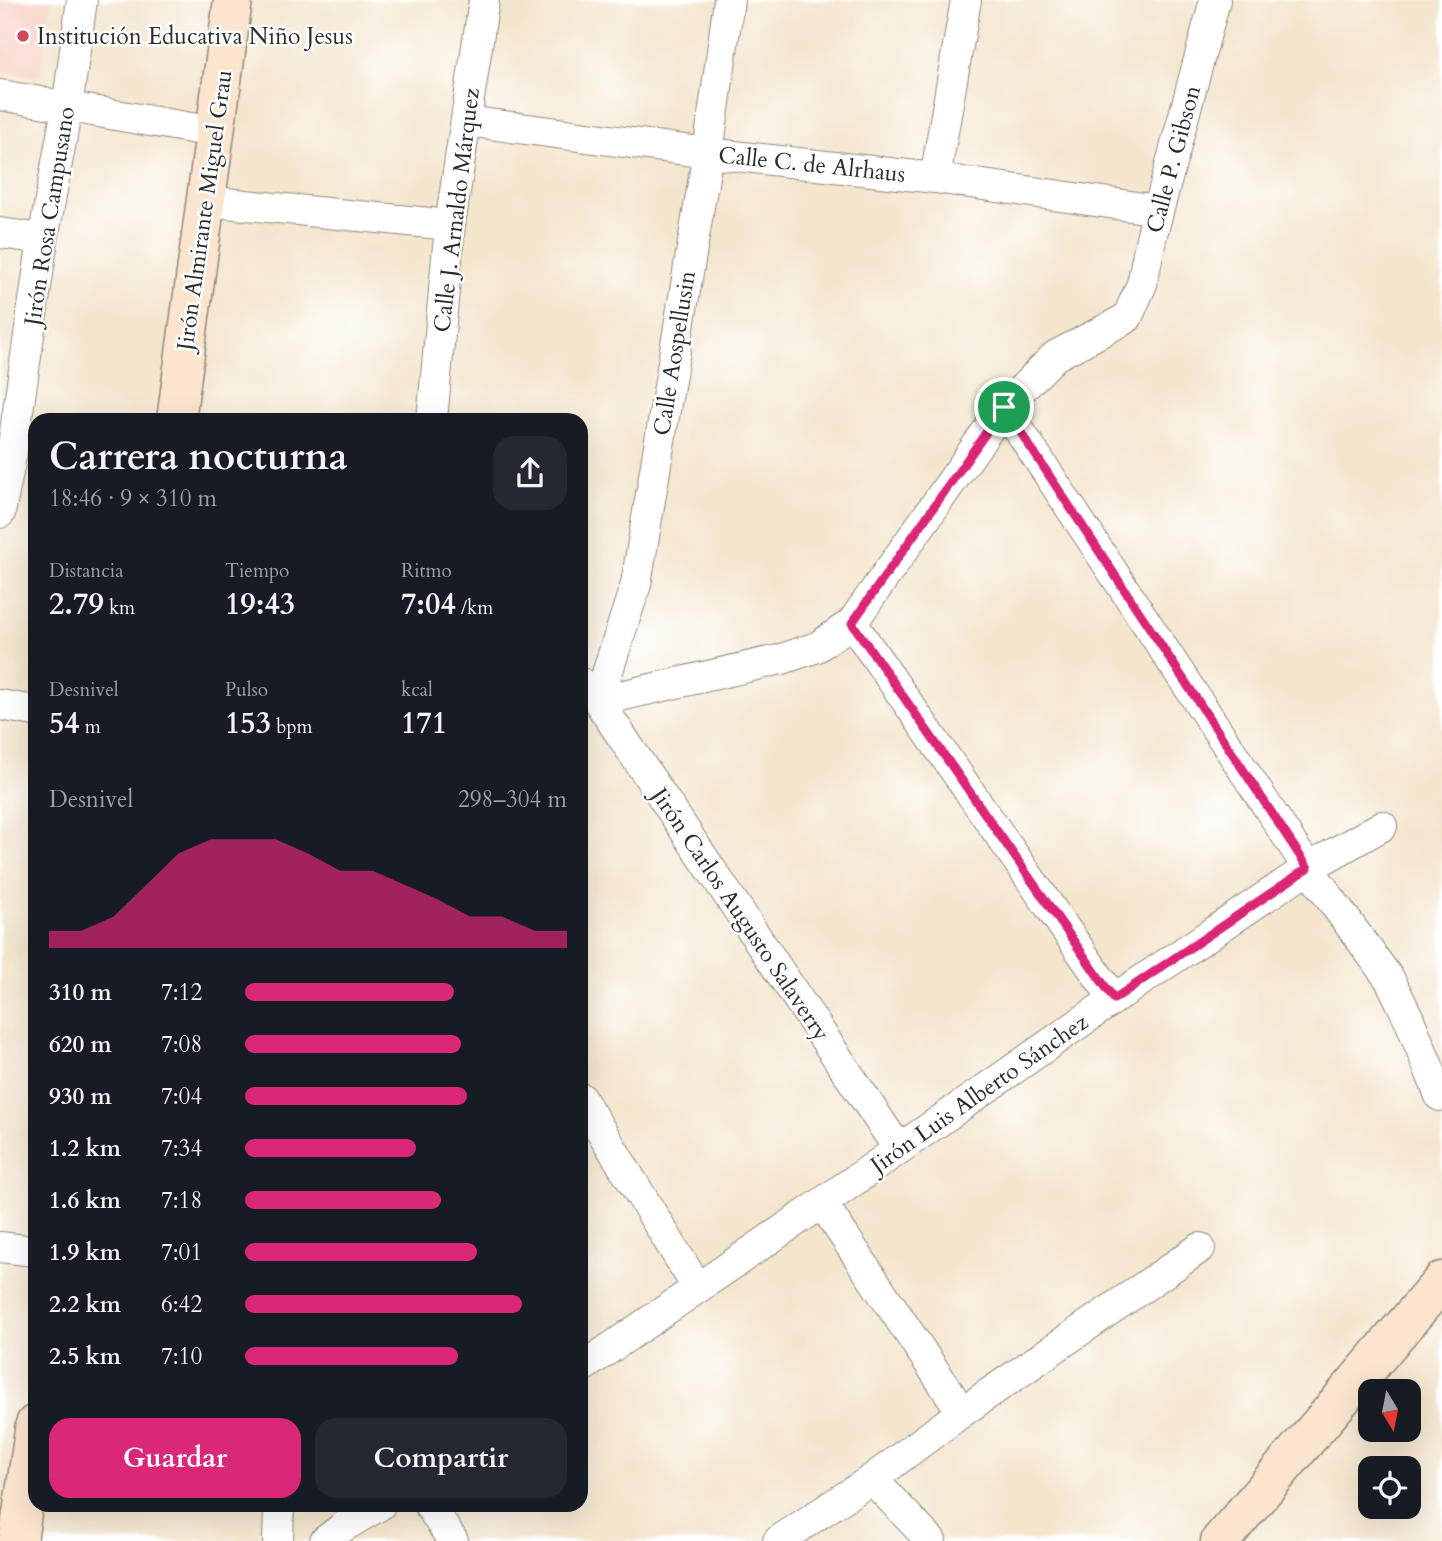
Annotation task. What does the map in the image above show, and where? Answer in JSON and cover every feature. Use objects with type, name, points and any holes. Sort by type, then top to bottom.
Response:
[{"type":"street","name":"Jirón Rosa Campusano","points":[[0,513],[16,453],[43,239],[67,108],[82,0]]},
{"type":"street","name":"Jirón Almirante Miguel Grau","points":[[177,413],[233,0]]},
{"type":"street","name":"Calle J. Arnaldo Márquez","points":[[433,413],[450,225],[484,0]]},
{"type":"street","name":"Calle Aospellusin","points":[[589,692],[636,584],[708,153],[729,0]]},
{"type":"street","points":[[935,178],[966,0]]},
{"type":"street","name":"Calle P. Gibson","points":[[1004,407],[1055,356],[1127,318],[1142,284],[1158,210],[1215,0]]},
{"type":"street","points":[[0,95],[214,132]]},
{"type":"street","name":"Calle C. de Alrhaus","points":[[466,121],[708,153],[935,178],[1158,210]]},
{"type":"street","points":[[205,201],[450,225]]},
{"type":"street","points":[[0,233],[43,239]]},
{"type":"street","points":[[589,692],[782,659],[817,647],[852,623],[1004,407],[1308,868],[1390,980],[1440,1096]]},
{"type":"street","points":[[852,623],[1114,999]]},
{"type":"street","name":"Jirón Carlos Augusto Salaverry","points":[[589,692],[898,1149]]},
{"type":"street","points":[[0,705],[28,710]]},
{"type":"street","name":"Jirón Luis Alberto Sánchez","points":[[588,1363],[1114,999],[1308,868],[1382,826]]},
{"type":"street","points":[[588,1109],[697,1287]]},
{"type":"street","points":[[822,1203],[962,1412]]},
{"type":"street","points":[[0,1247],[28,1250]]},
{"type":"street","points":[[778,1541],[872,1479],[962,1412],[1200,1248]]},
{"type":"street","points":[[1220,1541],[1442,1281]]},
{"type":"street","points":[[18,1541],[28,1472]]},
{"type":"street","points":[[872,1479],[932,1541]]},
{"type":"street","points":[[278,1541],[279,1512]]},
{"type":"street","points":[[326,1541],[368,1512]]},
{"type":"street","points":[[434,1512],[453,1541]]},
{"type":"shaded area","name":"Institución Educativa Niño Jesus","points":[[0,0],[51,0],[40,77],[0,71]]},
{"type":"place","name":"Institución Educativa Niño Jesus","points":[[23,36]]},
{"type":"route","points":[[1004,407],[1308,868],[1114,999],[852,623],[1004,407]]}]
